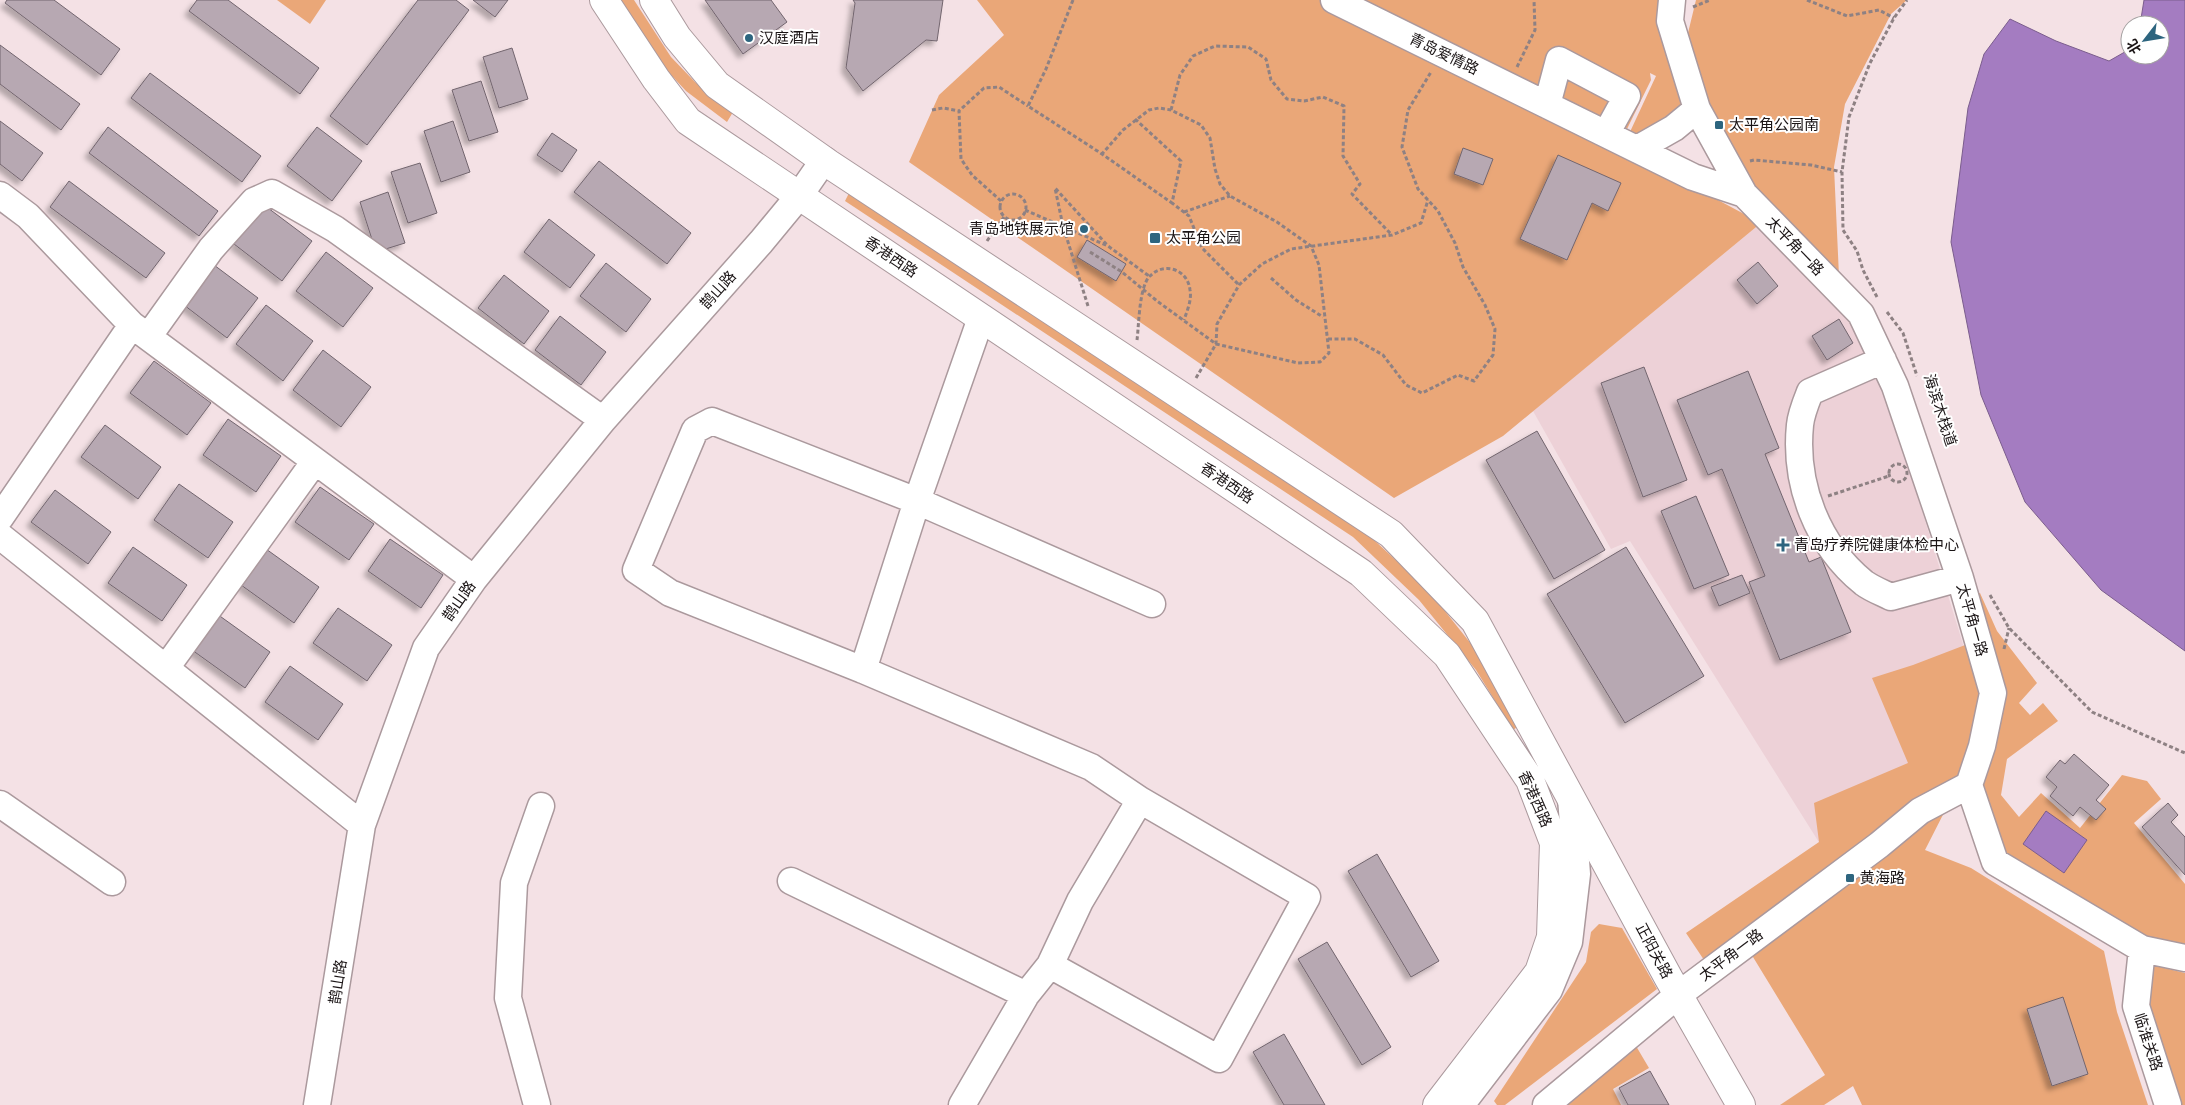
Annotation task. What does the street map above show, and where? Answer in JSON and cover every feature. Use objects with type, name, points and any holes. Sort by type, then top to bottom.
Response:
[{"type":"main road","name":"香港西路","points":[[604,0],[656,79],[688,121],[1361,573],[1447,655],[1530,780],[1554,843],[1551,937],[1538,972],[1437,1105]]},
{"type":"main road","name":"香港西路","points":[[654,0],[677,37],[717,85],[824,160],[974,260],[1391,534],[1475,621],[1571,796]]},
{"type":"main road","name":"正阳关路","points":[[1571,796],[1678,995],[1741,1105]]},
{"type":"street","name":"青岛爱情路","points":[[1334,0],[1693,177],[1744,194]]},
{"type":"street","name":"太平角一路","points":[[1546,1105],[1678,995],[1879,845],[1920,811],[1969,785],[1982,746],[1993,693],[1960,578],[1895,386],[1883,360],[1861,314],[1744,194],[1697,109],[1670,20],[1672,0]]},
{"type":"street","points":[[1551,107],[1559,60],[1626,96],[1606,134]]},
{"type":"street","points":[[1637,149],[1674,128],[1697,109]]},
{"type":"street","name":"鹊山路","points":[[317,1105],[362,825],[426,648],[474,579],[603,420],[799,196],[824,160]]},
{"type":"street","points":[[0,518],[140,331],[254,201],[272,193],[335,229],[603,420]]},
{"type":"street","points":[[0,194],[28,216],[140,331],[474,579]]},
{"type":"street","points":[[863,670],[917,501],[981,318]]},
{"type":"street","points":[[1883,360],[1810,392],[1800,423],[1798,456],[1802,485],[1817,524],[1836,554],[1865,584],[1891,597],[1960,578]]},
{"type":"street","points":[[1050,965],[1219,1059],[1307,896],[1140,800],[1091,767],[863,670],[670,594],[636,570],[695,430],[712,421],[917,501],[1152,604]]},
{"type":"street","points":[[166,668],[314,461]]},
{"type":"street","points":[[0,536],[362,825]]},
{"type":"street","points":[[1969,785],[1995,862],[2142,949],[2185,958]]},
{"type":"street","name":"香港西路","points":[[1461,1105],[1549,990],[1568,942],[1577,874],[1571,796]]},
{"type":"street","points":[[962,1105],[1026,996],[1050,965],[1080,901],[1140,800]]},
{"type":"street","points":[[0,804],[112,882]]},
{"type":"street","points":[[537,1105],[508,998],[514,883],[541,806]]},
{"type":"street","points":[[791,881],[1026,996]]},
{"type":"street","name":"临淮关路","points":[[2142,949],[2136,1006],[2168,1105]]},
{"type":"path","points":[[1028,106],[1046,69],[1073,0]]},
{"type":"path","points":[[1508,85],[1535,30],[1534,0]]},
{"type":"path","points":[[1807,0],[1847,16],[1879,10],[1894,18]]},
{"type":"path","points":[[1878,298],[1863,270],[1857,250],[1843,230],[1842,172],[1849,117],[1870,63],[1894,18],[1907,0]]},
{"type":"path","points":[[1171,110],[1180,75],[1193,56],[1215,46],[1248,46],[1266,59],[1271,80],[1286,99],[1304,101],[1323,96],[1344,106],[1343,156],[1360,184],[1352,194],[1392,235]]},
{"type":"path","points":[[1328,339],[1355,338],[1383,355],[1406,385],[1422,393],[1458,375],[1474,381],[1493,355],[1495,329],[1485,304],[1462,267],[1455,243],[1438,211],[1418,189],[1402,147],[1408,110],[1428,76],[1445,54]]},
{"type":"path","points":[[1001,201],[972,175],[961,159],[959,111],[984,88],[999,86],[1102,154],[1189,216],[1202,248],[1239,286]]},
{"type":"path","points":[[932,110],[943,108],[959,111]]},
{"type":"path","points":[[1090,252],[1122,272],[1143,290],[1216,344],[1298,363],[1320,362],[1329,353],[1319,266],[1311,246],[1277,222],[1230,196],[1220,184],[1215,169],[1210,138],[1201,125],[1171,110],[1159,108],[1149,110],[1135,119],[1102,154]]},
{"type":"path","points":[[1135,119],[1181,161],[1172,203]]},
{"type":"path","points":[[1730,167],[1754,160],[1811,165],[1842,172]]},
{"type":"path","points":[[1099,342],[1063,226],[1055,188],[1108,246],[1149,276]]},
{"type":"path","points":[[1015,194],[1022,198],[1025,210],[1021,217],[1012,220],[1004,216],[1000,209],[1001,201],[1007,195],[1015,194]]},
{"type":"path","points":[[1184,212],[1230,196]]},
{"type":"path","points":[[1184,398],[1216,344],[1217,324],[1239,286],[1262,264],[1291,249],[1392,235],[1422,223],[1428,200]]},
{"type":"path","points":[[1025,210],[1108,246]]},
{"type":"path","points":[[974,260],[1004,216]]},
{"type":"path","points":[[1134,365],[1143,290],[1149,276],[1160,270],[1171,268],[1180,272],[1188,282],[1190,292],[1189,304],[1184,320]]},
{"type":"path","points":[[1271,278],[1296,300],[1324,317]]},
{"type":"path","name":"海滨木栈道","points":[[1882,306],[1903,333],[1918,380]]},
{"type":"path","points":[[1896,465],[1904,468],[1906,473],[1905,478],[1900,482],[1892,480],[1889,476],[1890,470],[1896,465]]},
{"type":"path","points":[[1809,503],[1889,476]]},
{"type":"path","points":[[1989,594],[2009,628],[2092,712],[2185,753]]},
{"type":"shaded area","points":[[277,0],[326,0],[310,24]]},
{"type":"shaded area","points":[[619,0],[634,0],[671,57],[695,82],[733,112],[727,122],[686,91],[660,63]]},
{"type":"shaded area","name":"太平角公园","points":[[977,0],[1662,0],[1682,104],[1640,138],[1629,134],[1656,76],[1650,73],[1651,80],[1627,129],[1615,145],[1761,223],[1503,436],[1394,498],[909,162],[939,95],[1004,35]]},
{"type":"shaded area","points":[[1696,0],[1907,0],[1891,14],[1845,104],[1834,167],[1839,276],[1755,187],[1706,99],[1688,33]]},
{"type":"shaded area","points":[[2144,0],[2185,0],[2185,651],[2101,590],[2025,502],[1981,395],[1951,242],[1968,108],[1984,54],[2010,19],[2056,41],[2109,61],[2120,55],[2120,65],[2170,65],[2170,15],[2142,15]]},
{"type":"shaded area","points":[[851,189],[1359,526],[1429,591],[1487,664],[1523,723],[1513,730],[1476,670],[1419,600],[1353,537],[845,201]]},
{"type":"shaded area","name":"青岛疗养院健康体检中心","points":[[1761,223],[1851,317],[1886,393],[1977,690],[1832,863],[1630,541],[1611,549],[1533,411]]},
{"type":"shaded area","points":[[1980,593],[1997,631],[2037,683],[2019,703],[2030,715],[2043,703],[2058,721],[2007,759],[2001,795],[2019,817],[2041,793],[2080,828],[2122,775],[2147,781],[2161,799],[2134,823],[2185,884],[2185,954],[2143,945],[1999,859],[1974,785],[1997,697],[1971,597]]},
{"type":"shaded area","points":[[1973,642],[1986,695],[1978,746],[1925,850],[1971,868],[2104,951],[2117,1012],[2148,1105],[1862,1105],[1853,1086],[1824,1105],[1780,1105],[1825,1075],[1742,939],[1704,960],[1686,933],[1819,842],[1814,803],[1908,763],[1872,678],[1913,665]]},
{"type":"shaded area","points":[[2046,811],[2087,840],[2064,873],[2023,844]]},
{"type":"shaded area","points":[[1599,924],[1622,928],[1657,989],[1505,1105],[1497,1105],[1494,1101],[1586,962],[1591,932]]},
{"type":"shaded area","points":[[2152,965],[2185,973],[2185,1105],[2182,1105],[2150,1006]]},
{"type":"shaded area","points":[[1636,1046],[1649,1068],[1613,1089],[1621,1105],[1564,1105]]},
{"type":"building","points":[[7,0],[54,0],[120,49],[101,75],[5,3]]},
{"type":"building","points":[[197,0],[228,0],[319,68],[300,94],[189,11]]},
{"type":"building","points":[[418,0],[456,0],[469,10],[367,145],[330,116]]},
{"type":"building","points":[[473,0],[508,0],[495,17]]},
{"type":"building","name":"汉庭酒店","points":[[705,0],[771,0],[787,22],[743,54]]},
{"type":"building","points":[[853,0],[943,0],[937,41],[926,40],[863,91],[846,68],[855,3]]},
{"type":"building","points":[[0,45],[80,104],[61,130],[0,84]]},
{"type":"building","points":[[512,48],[528,99],[499,108],[483,57]]},
{"type":"building","points":[[150,73],[261,156],[242,182],[131,98]]},
{"type":"building","points":[[481,81],[498,132],[469,141],[452,90]]},
{"type":"building","points":[[0,121],[43,153],[22,181],[0,164]]},
{"type":"building","points":[[453,121],[470,172],[441,182],[424,131]]},
{"type":"building","points":[[108,127],[218,211],[199,236],[89,153]]},
{"type":"building","points":[[317,127],[362,161],[332,201],[287,166]]},
{"type":"building","points":[[552,133],[577,150],[562,172],[537,155]]},
{"type":"building","points":[[1463,148],[1493,159],[1483,185],[1454,174]]},
{"type":"building","points":[[1558,155],[1621,183],[1608,211],[1592,203],[1567,260],[1520,239]]},
{"type":"building","points":[[599,161],[691,233],[667,264],[574,192]]},
{"type":"building","points":[[420,163],[437,213],[408,223],[391,172]]},
{"type":"building","points":[[69,181],[165,253],[146,278],[50,207]]},
{"type":"building","points":[[388,192],[405,243],[376,252],[360,202]]},
{"type":"building","points":[[264,205],[312,241],[282,281],[234,244]]},
{"type":"building","points":[[549,219],[595,255],[570,288],[524,252]]},
{"type":"building","points":[[1087,240],[1126,264],[1116,281],[1077,257]]},
{"type":"building","points":[[326,252],[373,288],[343,327],[296,291]]},
{"type":"building","points":[[210,262],[258,298],[227,338],[180,302]]},
{"type":"building","points":[[1758,262],[1778,286],[1757,304],[1737,280]]},
{"type":"building","points":[[606,263],[651,299],[626,332],[580,296]]},
{"type":"building","points":[[504,275],[549,311],[524,344],[478,308]]},
{"type":"building","points":[[266,305],[313,341],[283,381],[236,344]]},
{"type":"building","points":[[560,316],[606,352],[581,385],[535,350]]},
{"type":"building","points":[[1839,319],[1853,343],[1827,360],[1812,336]]},
{"type":"building","points":[[323,350],[371,387],[341,427],[293,390]]},
{"type":"building","points":[[154,361],[211,403],[187,435],[130,393]]},
{"type":"building","points":[[1644,367],[1687,480],[1643,497],[1601,383]]},
{"type":"building","name":"青岛疗养院健康体检中心","points":[[1748,371],[1779,448],[1765,454],[1809,562],[1821,557],[1851,632],[1780,660],[1749,582],[1765,576],[1722,469],[1708,475],[1677,400]]},
{"type":"building","points":[[228,419],[281,456],[256,492],[203,455]]},
{"type":"building","points":[[105,425],[161,467],[138,499],[81,457]]},
{"type":"building","points":[[1537,431],[1605,550],[1554,579],[1486,460]]},
{"type":"building","points":[[179,484],[233,522],[208,558],[154,520]]},
{"type":"building","points":[[320,487],[374,524],[349,560],[295,522]]},
{"type":"building","points":[[55,490],[111,532],[88,564],[31,522]]},
{"type":"building","points":[[1696,496],[1729,575],[1694,589],[1661,511]]},
{"type":"building","points":[[390,539],[443,575],[421,608],[368,571]]},
{"type":"building","points":[[133,547],[187,585],[162,621],[108,583]]},
{"type":"building","points":[[1626,547],[1704,676],[1625,723],[1547,594]]},
{"type":"building","points":[[266,549],[319,587],[294,623],[241,585]]},
{"type":"building","points":[[1742,575],[1750,593],[1719,606],[1711,587]]},
{"type":"building","points":[[338,608],[392,645],[367,681],[313,643]]},
{"type":"building","points":[[217,614],[270,652],[245,688],[192,650]]},
{"type":"building","points":[[290,666],[343,704],[318,740],[265,702]]},
{"type":"building","points":[[2074,754],[2109,785],[2096,800],[2106,809],[2096,820],[2080,807],[2073,816],[2050,796],[2057,787],[2046,777],[2060,760],[2065,764]]},
{"type":"building","points":[[2168,803],[2178,815],[2171,822],[2185,837],[2185,875],[2142,827]]},
{"type":"building","points":[[1377,854],[1439,961],[1411,977],[1348,871]]},
{"type":"building","points":[[1327,942],[1391,1047],[1362,1065],[1298,959]]},
{"type":"building","points":[[2063,997],[2088,1074],[2052,1086],[2027,1009]]},
{"type":"building","points":[[1284,1034],[1325,1105],[1284,1105],[1253,1052]]},
{"type":"building","points":[[1650,1071],[1669,1105],[1628,1105],[1619,1088]]},
{"type":"place","name":"汉庭酒店","points":[[749,38]]},
{"type":"place","name":"太平角公园南","points":[[1719,125]]},
{"type":"place","name":"青岛地铁展示馆","points":[[1084,229]]},
{"type":"place","name":"太平角公园","points":[[1155,238]]},
{"type":"place","name":"青岛疗养院健康体检中心","points":[[1783,545]]},
{"type":"place","name":"黄海路","points":[[1850,878]]}]
